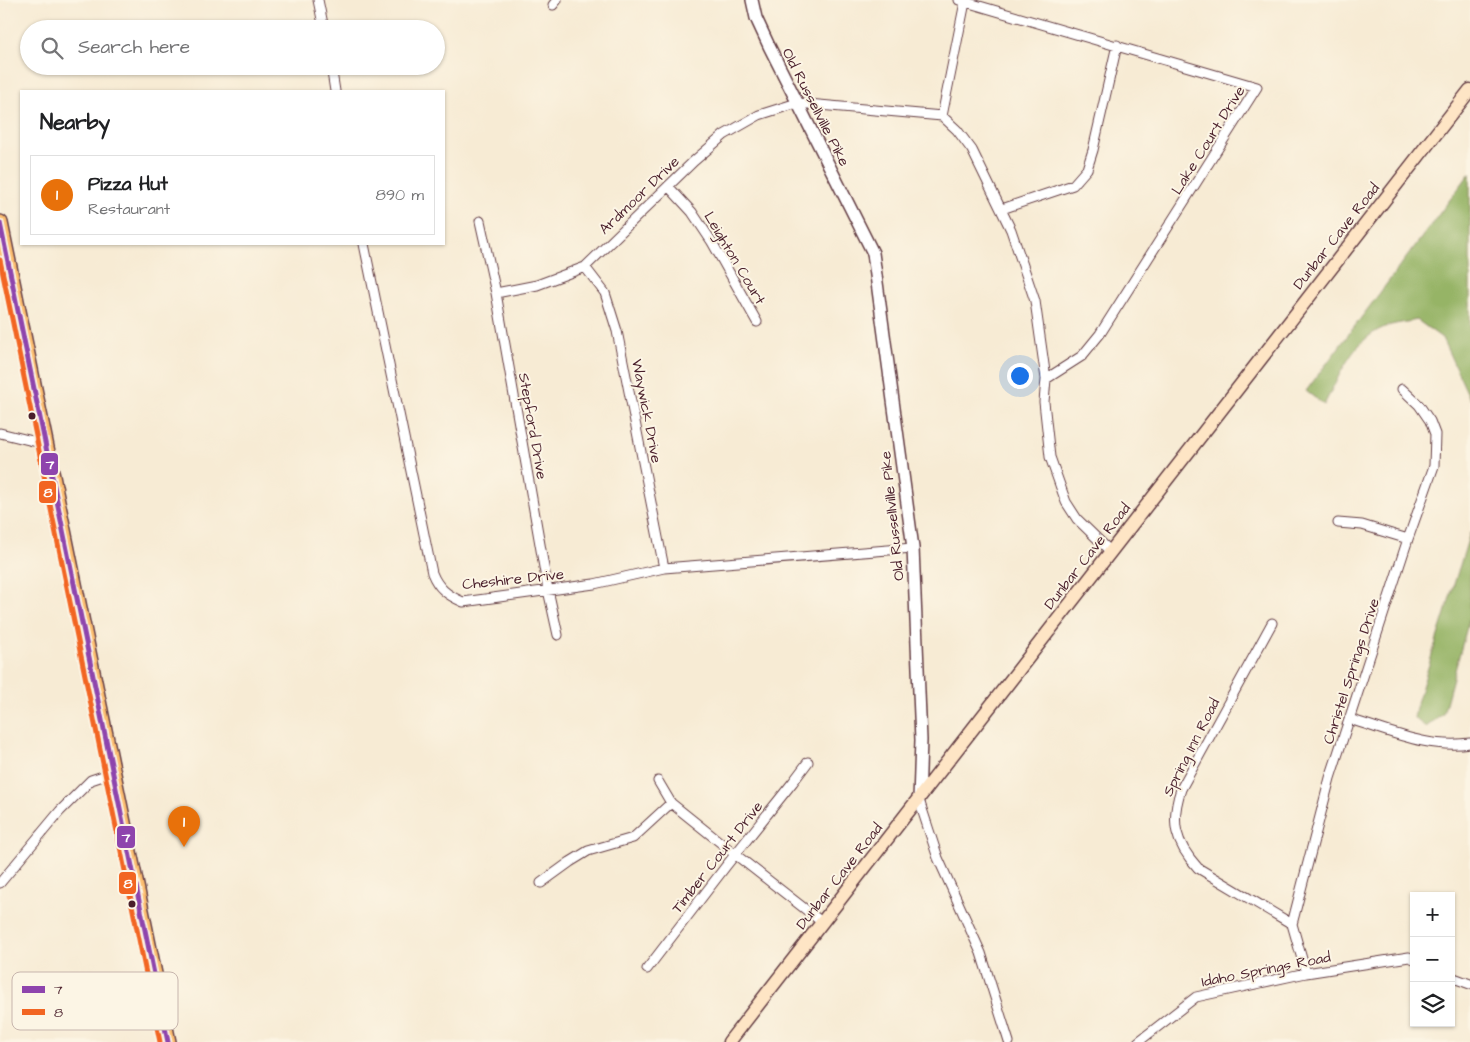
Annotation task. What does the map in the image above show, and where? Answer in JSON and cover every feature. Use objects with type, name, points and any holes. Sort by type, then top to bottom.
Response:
[{"type":"highway","points":[[0,223],[153,972]]},
{"type":"main road","name":"Dunbar Cave Road","points":[[729,1042],[1470,90]]},
{"type":"street","points":[[318,0],[322,20]]},
{"type":"street","name":"Old Russellville Pike","points":[[752,0],[756,18],[873,253],[913,548],[921,740],[919,800],[938,858],[981,952],[1009,1042]]},
{"type":"street","points":[[942,116],[962,1]]},
{"type":"street","name":"Lake Court Drive","points":[[962,1],[1258,87],[1100,334],[1082,356],[1046,379]]},
{"type":"street","points":[[1002,209],[1073,185],[1087,170],[1117,45]]},
{"type":"street","points":[[332,75],[335,90]]},
{"type":"street","points":[[797,102],[942,116],[957,130],[972,150],[1012,230],[1036,301],[1046,379],[1044,402],[1050,457],[1066,502],[1077,519],[1111,552]]},
{"type":"street","name":"Ardmoor Drive","points":[[496,293],[537,285],[585,267],[668,186],[724,135],[759,115],[797,102]]},
{"type":"street","name":"Leighton Court","points":[[668,186],[692,212],[712,242],[757,322]]},
{"type":"street","name":"Stepford Drive","points":[[480,221],[496,293],[548,590],[558,635]]},
{"type":"street","name":"Cheshire Drive","points":[[364,245],[432,572],[436,582],[448,596],[462,602],[594,584],[664,568],[913,548]]},
{"type":"street","name":"Waywick Drive","points":[[585,267],[605,293],[617,332],[664,568]]},
{"type":"street","name":"Christel Springs Drive","points":[[1292,924],[1330,778],[1408,539],[1434,466],[1435,434],[1430,421],[1419,405],[1402,389]]},
{"type":"street","points":[[0,433],[45,444]]},
{"type":"street","points":[[1338,523],[1362,525],[1408,539]]},
{"type":"street","name":"Spring Inn Road","points":[[1272,622],[1181,789],[1176,805],[1175,818],[1180,844],[1198,868],[1292,924]]},
{"type":"street","points":[[1349,719],[1396,736],[1438,744],[1456,745],[1470,742]]},
{"type":"street","name":"Timber Court Drive","points":[[647,969],[808,762]]},
{"type":"street","points":[[0,884],[60,811],[91,780],[112,773]]},
{"type":"street","points":[[658,781],[672,803],[823,923]]},
{"type":"street","points":[[541,884],[588,851],[633,838],[672,803]]},
{"type":"street","points":[[1292,924],[1306,973]]},
{"type":"street","name":"Idaho Springs Road","points":[[1138,1042],[1196,997],[1306,973],[1410,957]]},
{"type":"street","points":[[1455,978],[1470,984]]},
{"type":"green space","points":[[1470,173],[1470,399],[1442,338],[1417,320],[1391,325],[1378,330],[1367,338],[1342,369],[1324,405],[1306,391]]},
{"type":"green space","points":[[1470,533],[1470,616],[1443,714],[1426,727],[1414,718],[1417,703]]},
{"type":"transit line","name":"7","points":[[0,223],[154,972]]},
{"type":"transit line","name":"8","points":[[0,260],[146,972]]},
{"type":"transit line","name":"8","points":[[158,1030],[160,1042]]},
{"type":"transit line","name":"7","points":[[166,1030],[168,1042]]},
{"type":"place","name":"Pizza Hut","points":[[184,847]]}]
